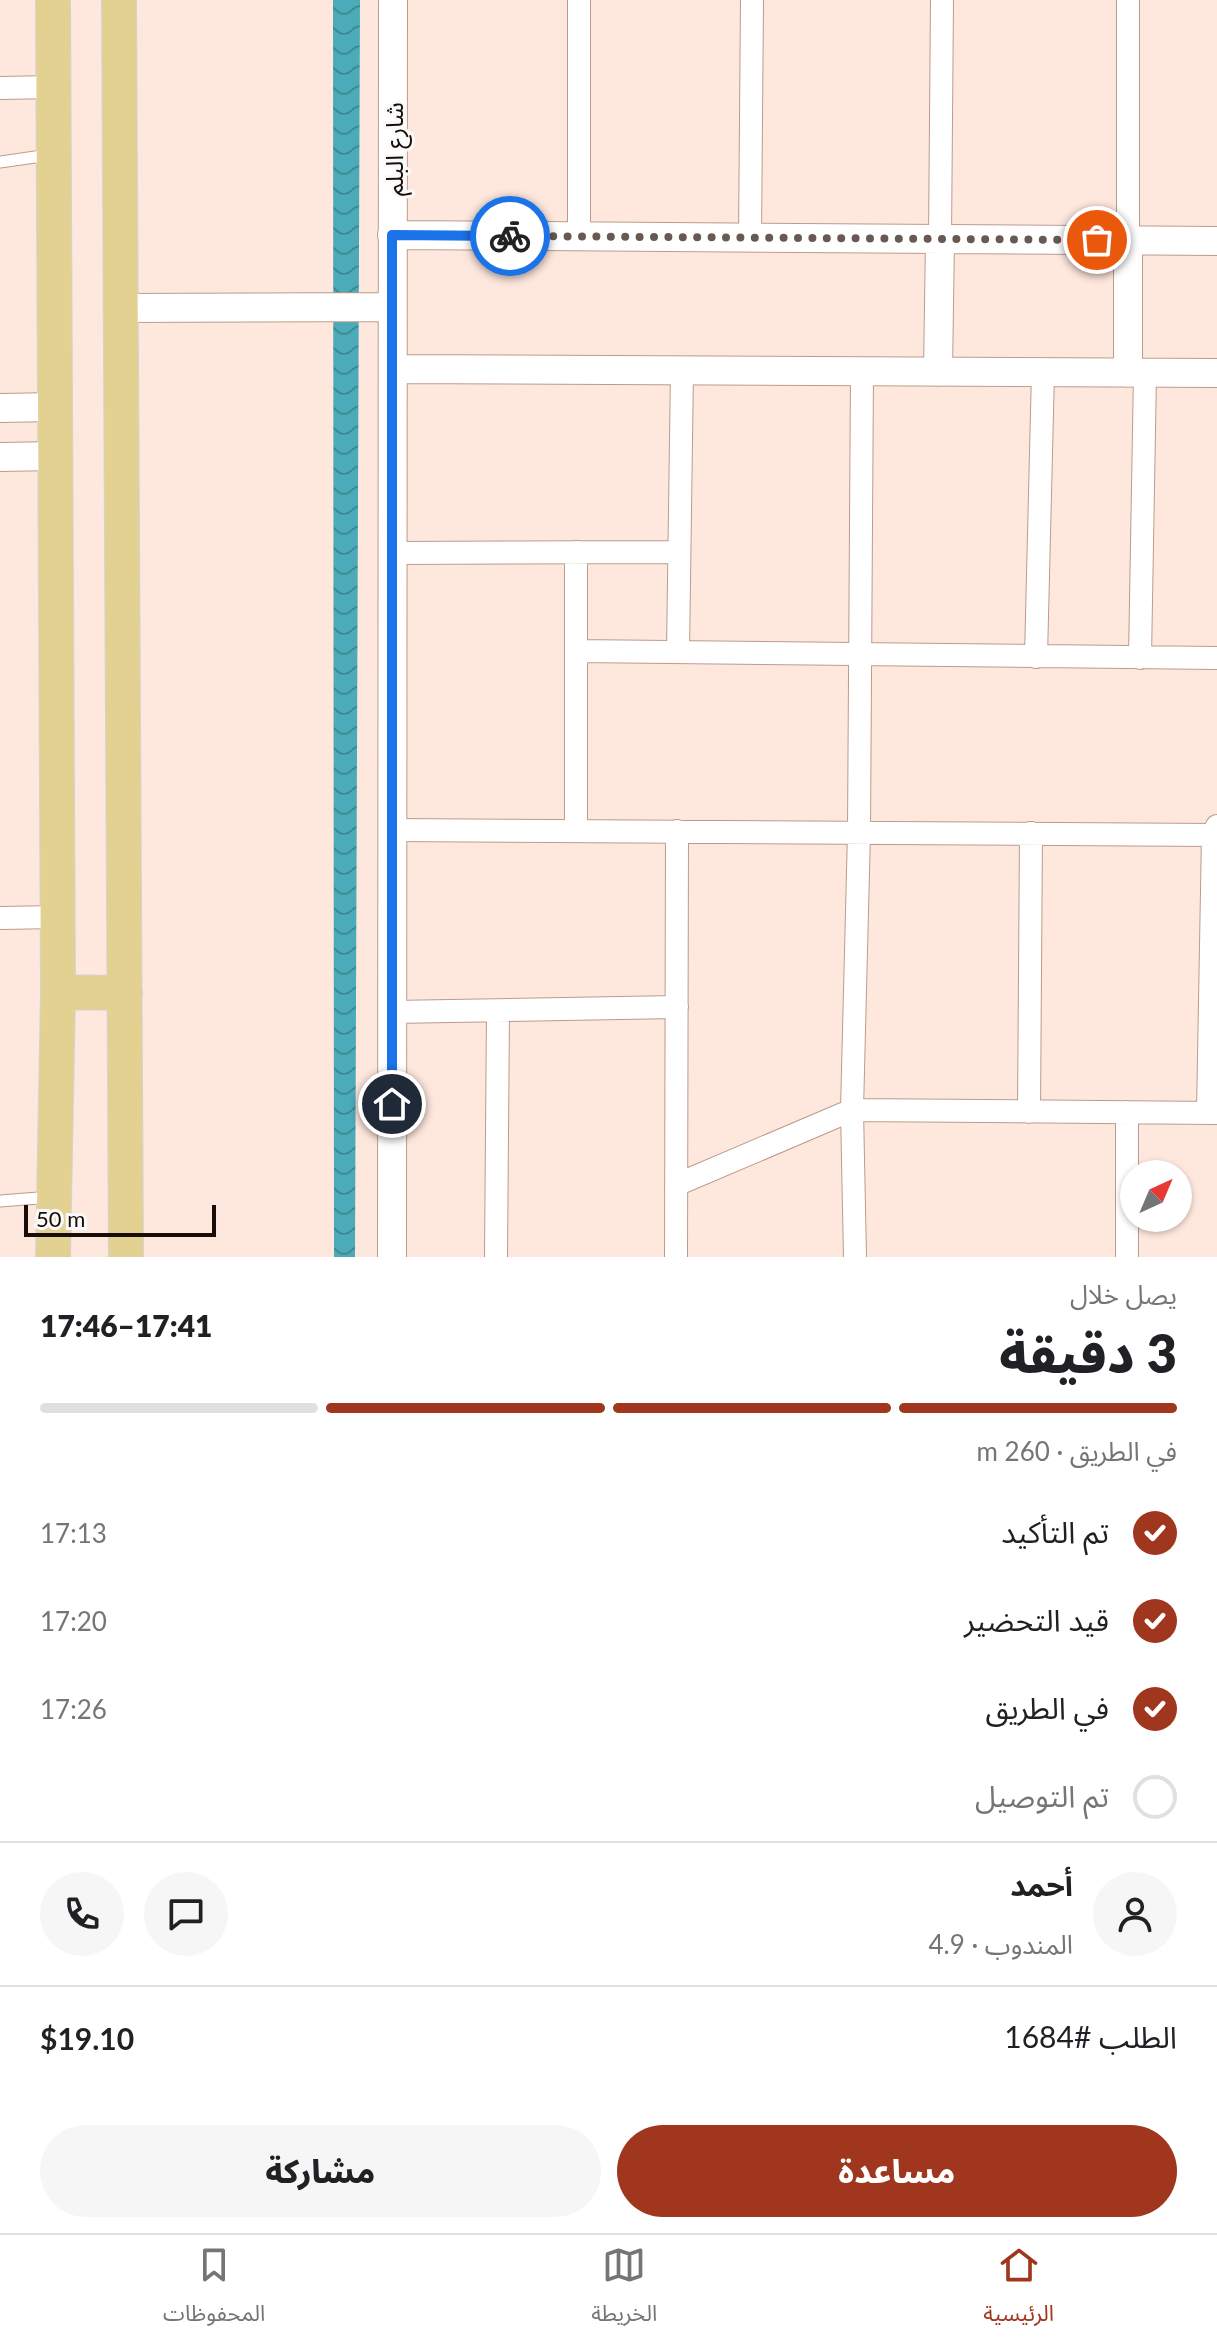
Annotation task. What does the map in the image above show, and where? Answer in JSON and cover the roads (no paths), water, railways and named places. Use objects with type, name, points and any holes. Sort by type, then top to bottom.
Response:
[{"type":"main road","points":[[53,0],[58,992],[53,1257]]},
{"type":"main road","points":[[119,0],[126,1257]]},
{"type":"main road","points":[[58,992],[125,993]]},
{"type":"street","name":"شارع البلم","points":[[392,1257],[393,0]]},
{"type":"street","points":[[579,0],[579,237]]},
{"type":"street","points":[[750,238],[752,0]]},
{"type":"street","points":[[938,372],[942,0]]},
{"type":"street","points":[[1128,0],[1128,241],[1136,373],[1140,658]]},
{"type":"street","points":[[0,88],[54,87]]},
{"type":"street","points":[[392,235],[1217,241]]},
{"type":"street","points":[[121,308],[392,307]]},
{"type":"street","points":[[393,369],[1217,373]]},
{"type":"street","points":[[678,652],[682,370]]},
{"type":"street","points":[[855,1257],[852,1110],[859,832],[862,371]]},
{"type":"street","points":[[1036,657],[1043,372]]},
{"type":"street","points":[[0,408],[55,407]]},
{"type":"street","points":[[0,457],[55,456]]},
{"type":"street","points":[[576,552],[576,830]]},
{"type":"street","points":[[392,553],[679,552]]},
{"type":"street","points":[[576,651],[1217,658]]},
{"type":"street","points":[[392,830],[1216,832],[1212,1113],[852,1110],[676,1185]]},
{"type":"street","points":[[676,1257],[677,831]]},
{"type":"street","points":[[1029,1112],[1031,833]]},
{"type":"street","points":[[0,918],[57,917]]},
{"type":"street","points":[[392,1012],[677,1007]]},
{"type":"street","points":[[496,1257],[498,1011]]},
{"type":"street","points":[[1127,1112],[1127,1257]]},
{"type":"lane","points":[[0,162],[54,155]]},
{"type":"lane","points":[[0,1201],[53,1197]]},
{"type":"water","points":[[333,0],[360,0],[355,1257],[334,1257]]}]
